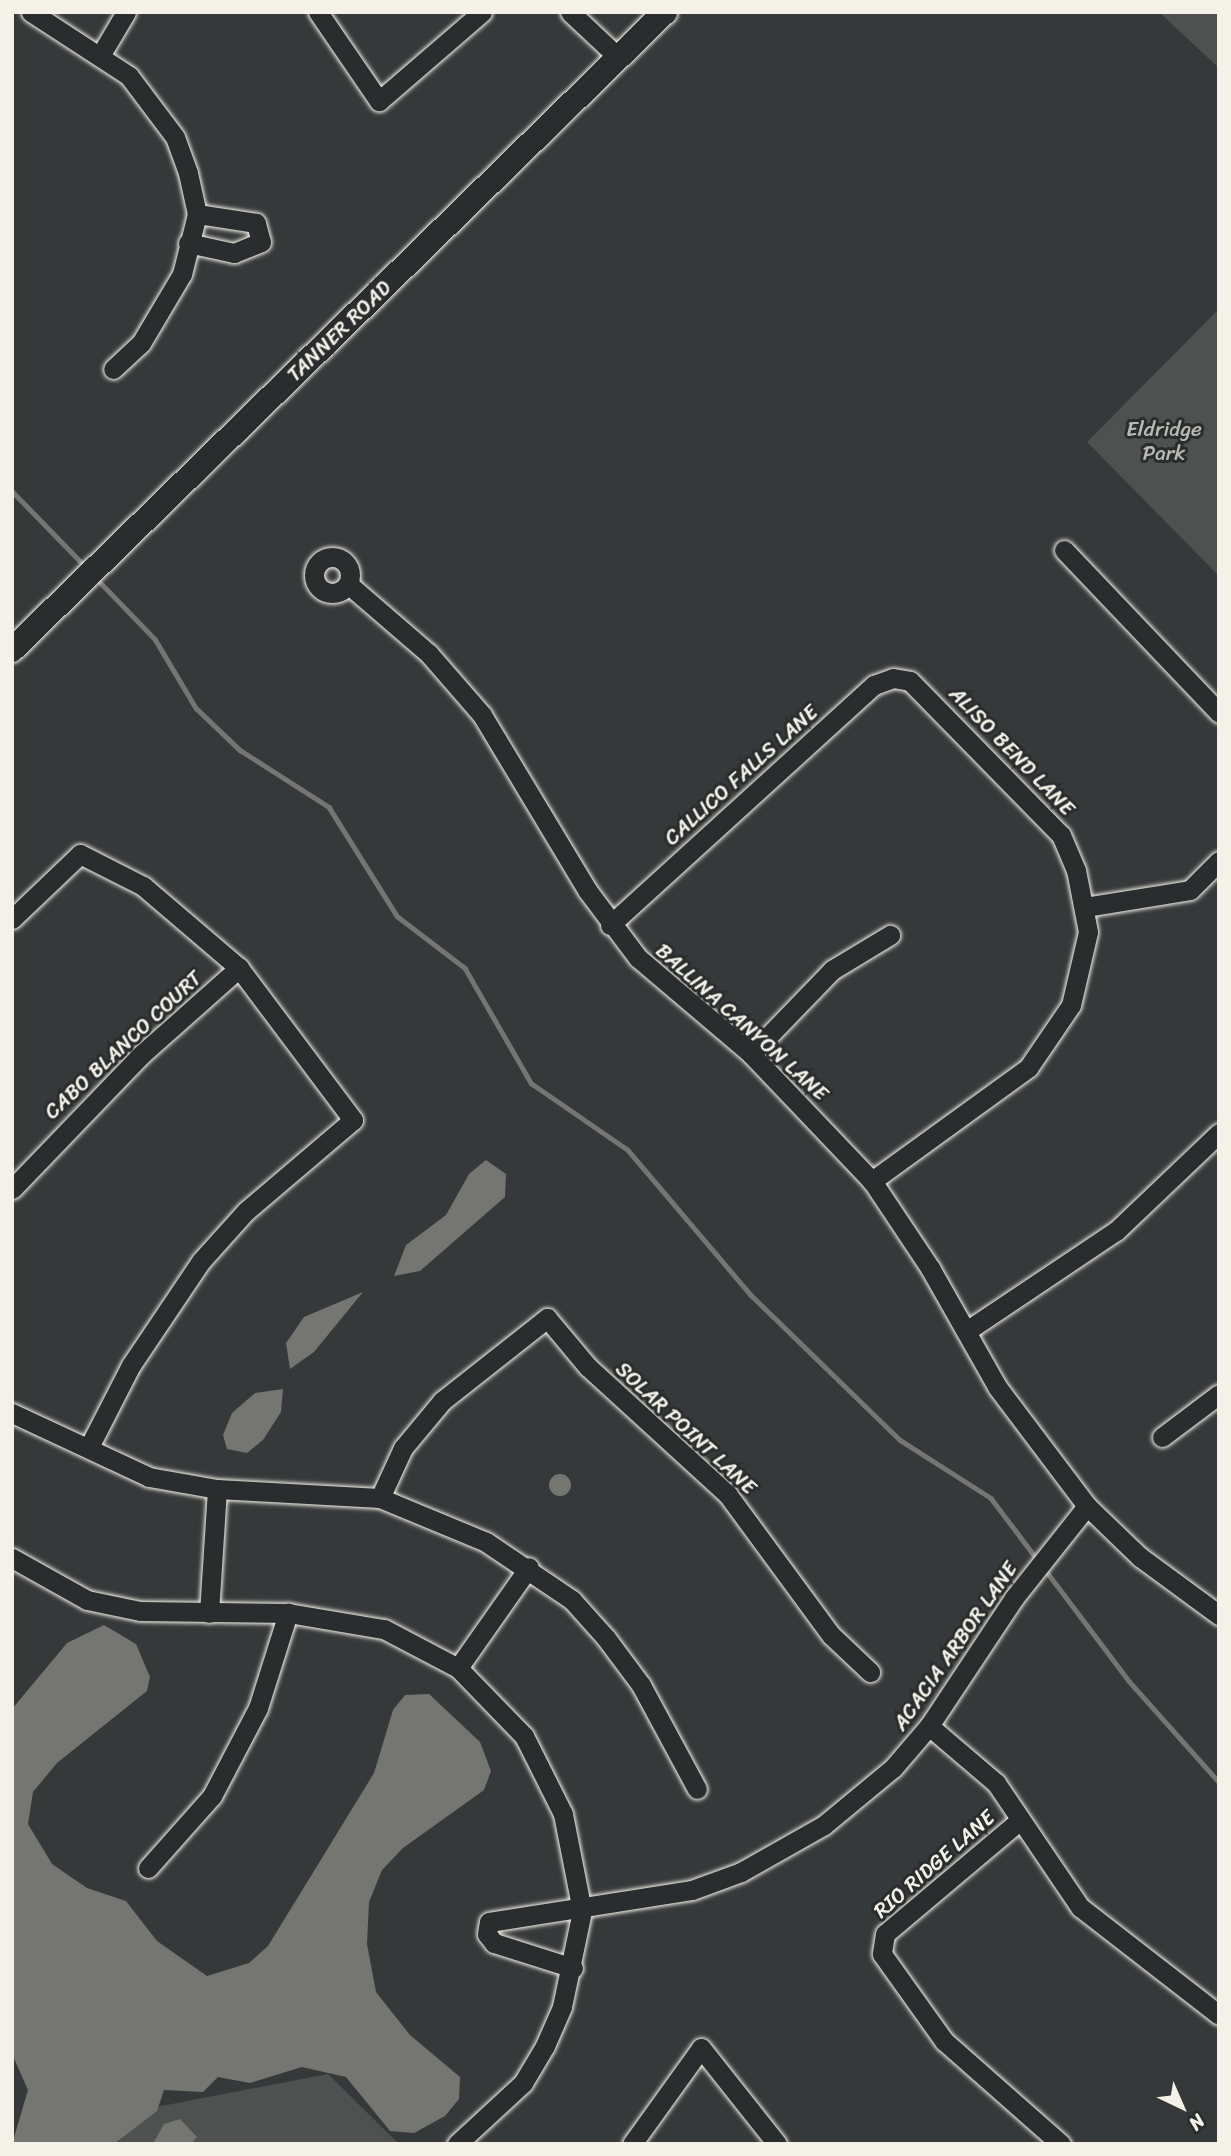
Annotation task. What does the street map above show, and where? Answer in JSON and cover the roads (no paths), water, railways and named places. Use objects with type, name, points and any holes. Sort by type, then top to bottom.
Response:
[{"type":"main road","name":"TANNER ROAD","points":[[12,650],[665,12]]},
{"type":"street","points":[[31,12],[129,76],[175,137],[197,214],[163,311],[113,369]]},
{"type":"street","points":[[100,56],[126,12]]},
{"type":"street","points":[[318,12],[379,101],[482,12]]},
{"type":"street","points":[[570,12],[619,58]]},
{"type":"street","points":[[188,243],[234,253],[261,242],[256,223],[197,214]]},
{"type":"street","points":[[1064,550],[1219,713]]},
{"type":"street","name":"BALLINA CANYON LANE","points":[[348,584],[429,654],[482,715],[610,925],[663,982],[751,1054],[872,1181],[968,1329],[1034,1441],[1087,1506],[1140,1557],[1219,1615]]},
{"type":"street","name":"CALLICO FALLS LANE","points":[[610,925],[874,685],[892,678],[910,681]]},
{"type":"street","name":"ALISO BEND LANE","points":[[872,1181],[1028,1068],[1052,1040],[1082,967],[1086,907],[1061,835],[910,681]]},
{"type":"street","points":[[12,919],[80,854],[143,886],[239,968],[353,1120],[246,1211],[201,1261],[131,1364],[89,1447]]},
{"type":"street","points":[[1086,907],[1190,890],[1219,861]]},
{"type":"street","points":[[751,1054],[832,970],[890,935]]},
{"type":"street","name":"CABO BLANCO COURT","points":[[12,1189],[142,1054],[239,968]]},
{"type":"street","points":[[968,1329],[1116,1231],[1219,1133]]},
{"type":"street","name":"SOLAR POINT LANE","points":[[380,1498],[403,1448],[442,1401],[547,1318],[608,1386],[729,1495],[831,1635],[870,1672]]},
{"type":"street","points":[[1162,1437],[1219,1394]]},
{"type":"street","points":[[12,1413],[149,1477],[217,1489],[380,1498],[439,1518],[529,1567],[607,1638],[641,1685],[697,1789]]},
{"type":"street","points":[[209,1614],[217,1489]]},
{"type":"street","name":"ACACIA ARBOR LANE","points":[[573,1968],[503,1947],[487,1934],[489,1922],[501,1916],[583,1912],[692,1890],[784,1850],[859,1796],[929,1726],[1014,1598],[1087,1506]]},
{"type":"street","points":[[12,1558],[87,1600],[140,1611],[288,1613],[383,1629],[458,1668],[509,1718],[548,1778],[576,1860],[583,1912],[573,1968],[545,2046],[523,2083],[470,2141]]},
{"type":"street","points":[[458,1668],[529,1567]]},
{"type":"street","points":[[148,1868],[212,1796],[258,1708],[288,1613]]},
{"type":"street","points":[[929,1726],[996,1783],[1019,1821],[1080,1907],[1219,2015]]},
{"type":"street","name":"RIO RIDGE LANE","points":[[1019,1821],[885,1934],[882,1944],[887,1966],[944,2041],[1060,2144]]},
{"type":"street","points":[[632,2144],[701,2048],[777,2144]]},
{"type":"waterway","points":[[12,491],[86,567]]},
{"type":"waterway","points":[[97,579],[155,639],[196,708],[240,750],[329,807],[397,916],[465,968],[531,1083],[628,1150],[751,1295],[900,1440],[991,1498],[1037,1559]]},
{"type":"waterway","points":[[1044,1568],[1129,1681],[1219,1782]]},
{"type":"park label","name":"Eldridge Park","points":[[1164,441]]}]
